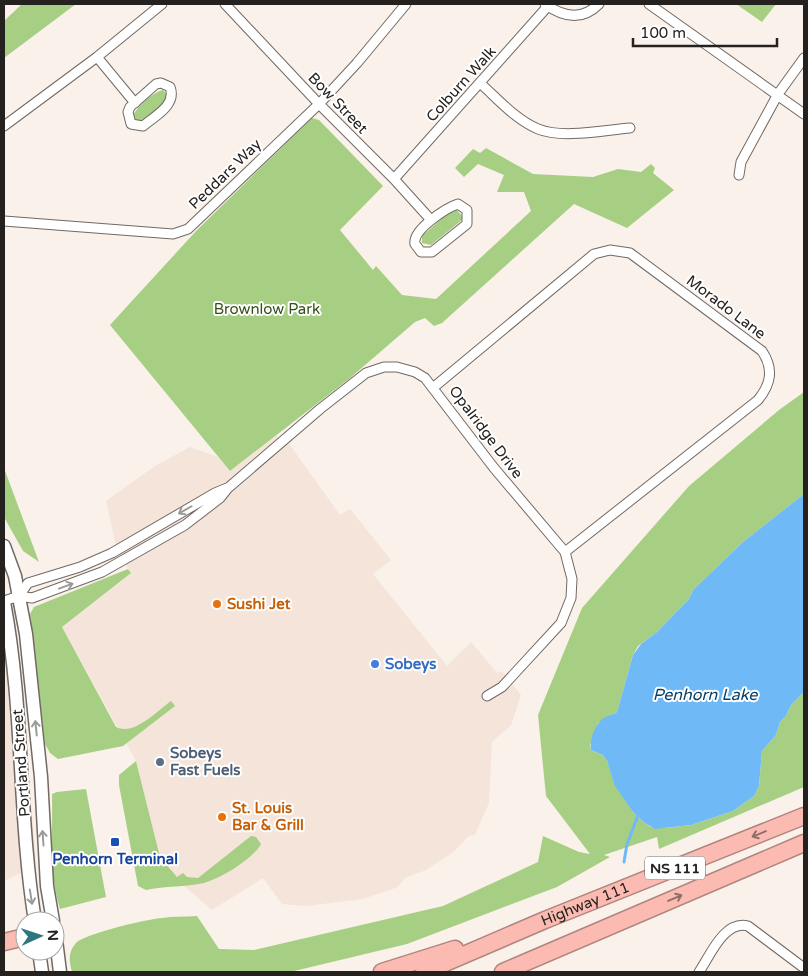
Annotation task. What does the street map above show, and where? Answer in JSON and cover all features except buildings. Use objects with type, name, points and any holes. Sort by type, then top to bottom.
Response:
[{"type":"highway","name":"Highway 111","points":[[424,972],[545,920],[804,816]]},
{"type":"highway","name":"Highway 111","points":[[503,972],[804,843]]},
{"type":"highway","points":[[528,972],[630,917]]},
{"type":"highway","points":[[382,972],[545,920]]},
{"type":"main road","name":"Portland Street","points":[[4,546],[15,576],[10,599],[9,629],[27,871],[33,911]]},
{"type":"main road","name":"Portland Street","points":[[10,599],[31,684],[40,777],[47,886],[51,911]]},
{"type":"street","points":[[4,126],[97,57],[162,4]]},
{"type":"street","name":"Bow Street","points":[[225,4],[319,104],[394,179],[431,220]]},
{"type":"street","name":"Peddars Way","points":[[4,221],[173,234],[188,229],[319,104],[357,63],[406,4]]},
{"type":"street","points":[[546,5],[560,14],[571,16],[590,12],[599,4]]},
{"type":"street","points":[[649,4],[804,114]]},
{"type":"street","name":"Colburn Walk","points":[[394,179],[481,84],[546,5]]},
{"type":"street","points":[[97,57],[135,104]]},
{"type":"street","points":[[739,174],[740,162],[778,94],[804,58]]},
{"type":"street","points":[[156,84],[166,84],[170,87],[172,97],[170,103],[143,126],[131,124],[128,118],[128,112],[135,104],[156,84]]},
{"type":"street","points":[[481,84],[513,113],[538,129],[558,134],[630,128]]},
{"type":"street","points":[[458,204],[467,210],[467,224],[432,252],[426,254],[418,249],[414,239],[431,220],[458,204]]},
{"type":"street","name":"Morado Lane","points":[[434,387],[594,254],[610,250],[630,253],[762,352],[769,368],[769,383],[758,400],[565,552]]},
{"type":"street","name":"Opalridge Drive","points":[[10,599],[32,598],[102,572],[185,525],[220,498],[228,488],[320,409],[366,373],[384,367],[403,368],[420,375],[434,387],[494,468],[565,552],[572,579],[571,598],[560,623],[502,687],[487,696]]},
{"type":"street","name":"Opalridge Drive","points":[[10,599],[28,584],[80,567],[112,553],[215,493],[228,488]]},
{"type":"street","points":[[699,972],[727,930],[741,924],[748,926],[804,968]]},
{"type":"shaded area","points":[[276,436],[287,441],[340,515],[350,509],[391,560],[373,574],[447,666],[471,642],[497,673],[502,671],[521,695],[511,725],[492,742],[489,803],[475,835],[469,836],[452,853],[426,870],[405,878],[398,887],[363,899],[306,906],[282,904],[263,878],[212,910],[184,886],[160,857],[136,761],[62,627],[131,573],[117,550],[106,501],[155,466],[190,447],[218,457],[230,471]]},
{"type":"shaded area","points":[[11,605],[18,646],[36,861],[35,866],[4,881],[4,609]]},
{"type":"green space","points":[[22,4],[76,4],[4,58],[4,21]]},
{"type":"green space","points":[[736,4],[776,4],[762,22]]},
{"type":"green space","points":[[163,90],[168,96],[162,105],[150,117],[135,123],[132,117],[138,109],[146,100]]},
{"type":"green space","name":"Brownlow Park","points":[[312,118],[319,120],[383,186],[340,230],[373,270],[376,266],[402,295],[436,299],[531,211],[524,192],[497,192],[504,175],[478,164],[464,177],[455,168],[473,149],[480,153],[486,148],[533,174],[593,177],[618,169],[641,172],[651,164],[655,168],[653,173],[674,190],[627,228],[574,204],[442,323],[434,326],[425,318],[415,322],[350,378],[230,471],[110,325],[197,230]]},
{"type":"green space","points":[[457,210],[462,216],[462,220],[431,245],[422,243],[422,236],[446,215]]},
{"type":"green space","points":[[804,392],[804,494],[743,542],[693,590],[689,599],[657,632],[638,646],[633,655],[617,712],[598,723],[590,745],[591,750],[603,755],[615,784],[633,812],[645,823],[651,827],[665,828],[691,825],[733,811],[754,796],[759,786],[762,751],[776,735],[780,722],[786,716],[791,705],[804,692],[804,787],[659,849],[657,837],[604,855],[610,857],[557,887],[407,944],[290,972],[72,972],[70,957],[76,943],[91,935],[130,924],[166,917],[197,916],[219,949],[254,950],[443,906],[538,862],[543,836],[579,852],[590,854],[546,796],[538,715],[582,608],[689,486],[779,410]]},
{"type":"green space","points":[[4,468],[39,562],[23,551],[4,517]]},
{"type":"green space","points":[[128,569],[131,573],[62,627],[116,727],[123,729],[137,726],[145,722],[171,701],[175,706],[123,746],[58,759],[50,753],[45,744],[30,614],[34,607]]},
{"type":"green space","points":[[136,761],[160,857],[177,877],[183,873],[187,877],[198,878],[251,836],[256,837],[261,844],[257,850],[244,862],[211,881],[146,890],[138,886],[119,785],[119,775]]},
{"type":"green space","points":[[86,789],[106,897],[60,909],[52,866],[52,794]]},
{"type":"water","name":"Penhorn Lake","points":[[804,494],[804,692],[791,705],[786,716],[780,722],[776,735],[762,751],[759,786],[754,796],[733,811],[691,825],[655,829],[633,812],[615,786],[607,761],[603,755],[591,750],[594,731],[602,719],[617,712],[633,655],[641,644],[657,632],[689,599],[693,590],[743,542]]},
{"type":"waterway","points":[[624,862],[627,844],[639,813]]},
{"type":"place","name":"Sushi Jet","points":[[217,604]]},
{"type":"place","name":"Sobeys","points":[[375,664]]},
{"type":"place","name":"Sobeys Fast Fuels","points":[[160,762]]},
{"type":"place","name":"St. Louis Bar & Grill","points":[[222,817]]},
{"type":"place","name":"Penhorn Terminal","points":[[115,842]]}]
